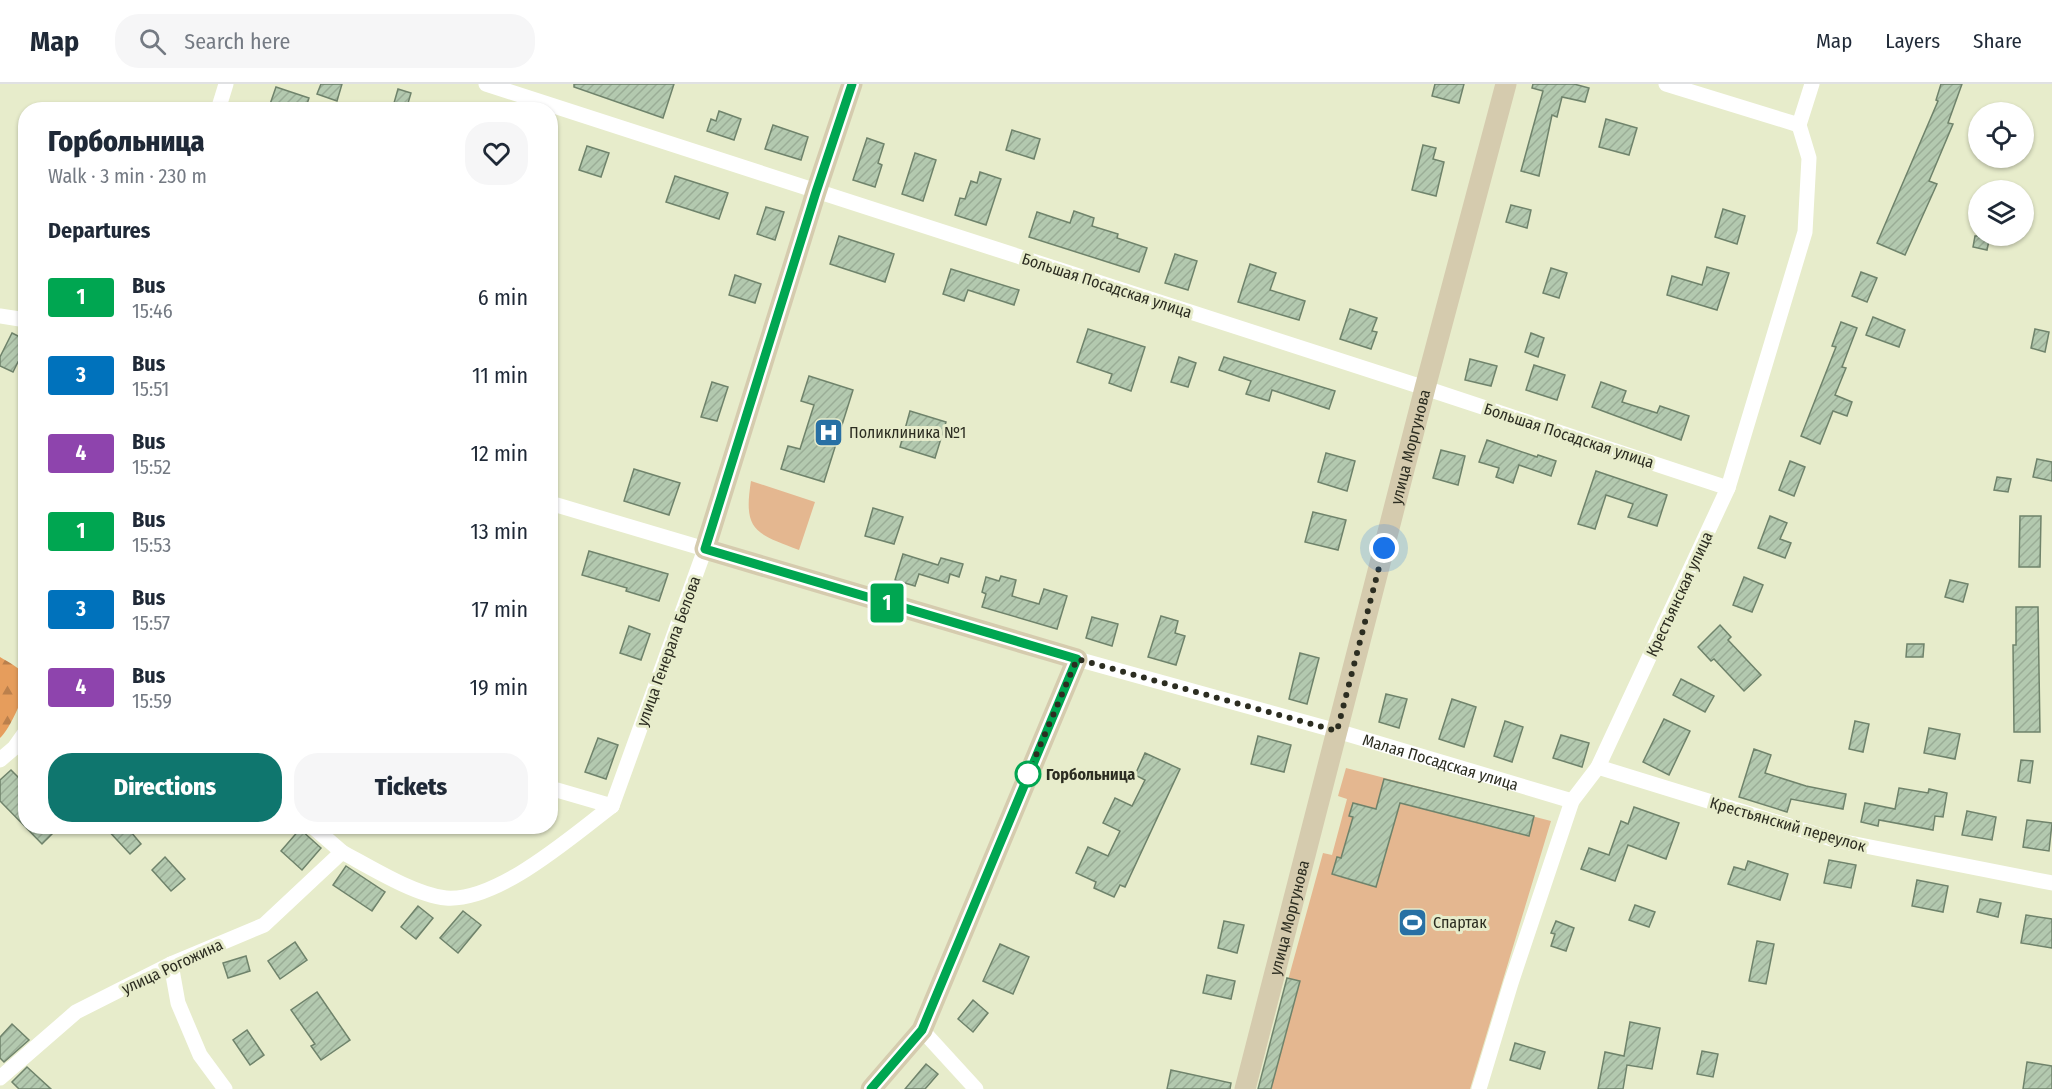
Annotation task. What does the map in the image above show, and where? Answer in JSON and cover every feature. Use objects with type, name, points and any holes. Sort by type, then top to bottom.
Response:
[{"type":"main road","name":"улица Генерала Белова","points":[[705,549],[852,84]]},
{"type":"main road","name":"улица Моргунова","points":[[1245,1089],[1425,388],[1506,84]]},
{"type":"main road","name":"Малая Посадская улица","points":[[705,549],[1077,659]]},
{"type":"main road","points":[[871,1089],[922,1030],[1077,659]]},
{"type":"street","points":[[220,102],[226,84]]},
{"type":"street","name":"Большая Посадская улица","points":[[486,84],[541,102]]},
{"type":"street","points":[[1666,84],[1799,125],[1812,84]]},
{"type":"street","name":"Большая Посадская улица","points":[[558,108],[1728,488]]},
{"type":"street","name":"Крестьянская улица","points":[[1479,1089],[1511,983],[1572,801],[1598,767],[1728,488],[1805,232],[1809,158],[1799,125]]},
{"type":"street","points":[[0,315],[18,318]]},
{"type":"street","name":"Малая Посадская улица","points":[[558,505],[705,549]]},
{"type":"street","name":"улица Генерала Белова","points":[[612,806],[705,549]]},
{"type":"street","name":"Малая Посадская улица","points":[[1077,659],[1337,731],[1572,801]]},
{"type":"street","points":[[0,760],[18,742]]},
{"type":"street","name":"Крестьянский переулок","points":[[1598,767],[1835,840],[2052,883]]},
{"type":"street","points":[[558,790],[612,806]]},
{"type":"street","points":[[321,834],[342,852],[411,888],[447,898],[482,893],[525,871],[612,806]]},
{"type":"street","name":"улица Рогожина","points":[[0,1078],[76,1012],[171,964],[264,924],[342,852]]},
{"type":"street","points":[[171,964],[178,1003],[200,1055],[225,1089]]},
{"type":"street","points":[[922,1030],[976,1089]]},
{"type":"street","points":[[0,1085],[5,1089]]},
{"type":"shaded area","points":[[751,481],[815,502],[799,550],[762,534],[756,528],[749,510]]},
{"type":"shaded area","name":"Спартак","points":[[1346,768],[1551,821],[1470,1089],[1258,1089],[1323,853],[1332,855],[1347,799],[1338,796]]},
{"type":"green space","points":[[0,657],[18,669],[18,707],[0,738]]},
{"type":"building","points":[[321,84],[342,84],[337,101],[317,94]]},
{"type":"building","points":[[574,84],[674,84],[663,118],[574,87]]},
{"type":"building","points":[[1435,84],[1464,84],[1459,103],[1432,96]]},
{"type":"building","points":[[1533,84],[1574,84],[1589,88],[1585,102],[1562,97],[1557,117],[1552,115],[1539,176],[1521,171],[1543,91],[1532,88]]},
{"type":"building","points":[[1941,84],[1962,84],[1948,123],[1953,124],[1929,181],[1937,184],[1905,255],[1877,243],[1938,101],[1936,100]]},
{"type":"building","points":[[276,87],[309,98],[308,102],[271,102]]},
{"type":"building","points":[[398,89],[411,93],[408,102],[394,102]]},
{"type":"building","points":[[719,111],[741,119],[734,140],[707,131],[711,119],[716,121]]},
{"type":"building","points":[[1606,119],[1637,128],[1629,155],[1599,147]]},
{"type":"building","points":[[773,125],[808,137],[801,160],[765,149]]},
{"type":"building","points":[[1012,130],[1040,139],[1034,159],[1006,150]]},
{"type":"building","points":[[867,138],[884,144],[878,163],[882,165],[875,187],[853,180]]},
{"type":"building","points":[[1423,145],[1436,148],[1433,159],[1444,162],[1436,196],[1412,190]]},
{"type":"building","points":[[587,146],[609,153],[601,177],[579,170]]},
{"type":"building","points":[[915,153],[936,160],[923,201],[902,194]]},
{"type":"building","points":[[980,172],[1001,179],[986,225],[955,215],[960,198],[965,199],[971,181],[977,183]]},
{"type":"building","points":[[675,176],[728,193],[719,219],[666,202]]},
{"type":"building","points":[[1511,205],[1531,210],[1527,228],[1506,222]]},
{"type":"building","points":[[766,207],[784,212],[775,240],[757,234]]},
{"type":"building","points":[[1723,209],[1745,216],[1737,244],[1715,237]]},
{"type":"building","points":[[1074,211],[1094,218],[1092,226],[1118,234],[1117,238],[1147,248],[1139,272],[1029,237],[1037,212],[1070,223]]},
{"type":"building","points":[[839,236],[894,254],[885,282],[830,264]]},
{"type":"building","points":[[1973,246],[1988,246],[1987,250]]},
{"type":"building","points":[[1175,254],[1197,261],[1188,290],[1165,283]]},
{"type":"building","points":[[1250,264],[1276,273],[1270,290],[1305,301],[1299,320],[1238,302]]},
{"type":"building","points":[[1707,267],[1729,273],[1717,310],[1667,295],[1672,276],[1702,285]]},
{"type":"building","points":[[1551,268],[1567,273],[1559,298],[1543,293]]},
{"type":"building","points":[[951,269],[1019,290],[1014,305],[968,290],[964,301],[943,294]]},
{"type":"building","points":[[1861,272],[1877,278],[1867,302],[1852,296]]},
{"type":"building","points":[[735,275],[761,284],[755,303],[729,295]]},
{"type":"building","points":[[1350,309],[1377,318],[1372,331],[1377,332],[1371,349],[1340,339]]},
{"type":"building","points":[[1873,317],[1905,330],[1899,347],[1866,335]]},
{"type":"building","points":[[1841,322],[1857,328],[1842,367],[1846,368],[1835,395],[1852,402],[1847,416],[1833,411],[1820,444],[1801,436],[1836,347],[1832,346]]},
{"type":"building","points":[[1088,329],[1145,347],[1131,391],[1109,383],[1112,374],[1077,362]]},
{"type":"building","points":[[2035,329],[2049,332],[2045,352],[2031,348]]},
{"type":"building","points":[[12,333],[18,336],[18,362],[13,372],[0,366],[0,357]]},
{"type":"building","points":[[1531,333],[1544,338],[1538,357],[1525,352]]},
{"type":"building","points":[[1179,357],[1196,363],[1188,387],[1171,382]]},
{"type":"building","points":[[1224,357],[1335,391],[1329,409],[1272,390],[1269,401],[1246,394],[1251,381],[1219,370]]},
{"type":"building","points":[[1470,359],[1497,366],[1491,386],[1465,380]]},
{"type":"building","points":[[1534,365],[1565,375],[1557,400],[1526,390]]},
{"type":"building","points":[[809,376],[853,390],[824,482],[781,469],[788,446],[800,449],[814,405],[801,401]]},
{"type":"building","points":[[712,382],[728,387],[717,421],[701,417]]},
{"type":"building","points":[[1601,382],[1626,391],[1622,402],[1657,413],[1660,406],[1689,416],[1681,440],[1592,407]]},
{"type":"building","points":[[910,411],[946,422],[935,458],[900,447]]},
{"type":"building","points":[[1487,440],[1556,461],[1551,476],[1519,465],[1513,483],[1496,477],[1499,468],[1479,462]]},
{"type":"building","points":[[1441,450],[1465,456],[1458,485],[1433,478]]},
{"type":"building","points":[[1326,453],[1355,461],[1347,491],[1318,482]]},
{"type":"building","points":[[2037,459],[2052,462],[2052,481],[2033,477]]},
{"type":"building","points":[[1790,461],[1805,467],[1794,496],[1779,490]]},
{"type":"building","points":[[634,469],[680,483],[669,515],[624,501]]},
{"type":"building","points":[[1596,471],[1667,495],[1657,526],[1628,517],[1633,504],[1606,495],[1595,529],[1578,524]]},
{"type":"building","points":[[1997,477],[2011,479],[2008,492],[1994,490]]},
{"type":"building","points":[[873,508],[903,517],[894,544],[865,536]]},
{"type":"building","points":[[1313,512],[1346,520],[1338,550],[1305,542]]},
{"type":"building","points":[[1770,516],[1787,523],[1780,539],[1791,543],[1785,558],[1758,548]]},
{"type":"building","points":[[2020,516],[2041,516],[2040,567],[2019,567]]},
{"type":"building","points":[[589,551],[668,574],[659,601],[626,591],[627,588],[582,575]]},
{"type":"building","points":[[903,554],[938,565],[941,558],[963,564],[959,577],[950,574],[948,583],[919,574],[915,586],[895,580]]},
{"type":"building","points":[[1001,576],[1016,580],[1012,596],[1039,604],[1044,589],[1067,596],[1057,629],[982,607],[986,594],[982,592],[986,577],[999,581]]},
{"type":"building","points":[[1744,577],[1763,585],[1752,612],[1733,605]]},
{"type":"building","points":[[1950,580],[1968,584],[1963,602],[1945,597]]},
{"type":"building","points":[[2016,607],[2038,607],[2040,732],[2014,732],[2013,645],[2016,645]]},
{"type":"building","points":[[1161,616],[1178,621],[1175,633],[1185,636],[1176,665],[1148,657]]},
{"type":"building","points":[[1092,617],[1118,624],[1112,646],[1086,638]]},
{"type":"building","points":[[1720,625],[1731,637],[1728,640],[1761,675],[1744,691],[1714,659],[1711,661],[1698,647]]},
{"type":"building","points":[[629,626],[650,634],[641,660],[620,653]]},
{"type":"building","points":[[1907,644],[1924,644],[1923,657],[1906,657]]},
{"type":"building","points":[[1300,653],[1319,658],[1307,704],[1289,699]]},
{"type":"building","points":[[1681,679],[1714,696],[1705,712],[1673,695]]},
{"type":"building","points":[[1386,694],[1407,699],[1399,728],[1379,722]]},
{"type":"building","points":[[1452,699],[1476,707],[1464,747],[1439,739]]},
{"type":"building","points":[[1664,719],[1690,731],[1669,775],[1643,762]]},
{"type":"building","points":[[1505,721],[1523,727],[1512,762],[1494,756]]},
{"type":"building","points":[[1855,721],[1869,724],[1863,752],[1849,749]]},
{"type":"building","points":[[1929,728],[1960,734],[1955,759],[1924,753]]},
{"type":"building","points":[[1561,735],[1589,743],[1582,767],[1553,758]]},
{"type":"building","points":[[1258,736],[1291,745],[1284,772],[1251,764]]},
{"type":"building","points":[[598,738],[618,745],[606,779],[585,772]]},
{"type":"building","points":[[1754,749],[1771,755],[1765,773],[1806,786],[1846,794],[1843,809],[1791,799],[1787,812],[1739,797]]},
{"type":"building","points":[[1145,753],[1180,769],[1125,887],[1120,885],[1114,897],[1094,888],[1096,882],[1076,873],[1088,847],[1108,856],[1120,831],[1103,823],[1115,798],[1132,806],[1145,780],[1135,775]]},
{"type":"building","points":[[2021,760],[2033,761],[2030,783],[2018,781]]},
{"type":"building","points":[[11,770],[18,777],[18,819],[0,801],[0,780]]},
{"type":"building","points":[[1384,779],[1534,816],[1529,836],[1400,803],[1376,887],[1332,874],[1337,857],[1341,858],[1353,817],[1349,816],[1353,803],[1376,809]]},
{"type":"building","points":[[1899,788],[1928,793],[1929,789],[1947,793],[1943,817],[1935,816],[1933,830],[1879,820],[1878,826],[1861,822],[1865,803],[1895,809]]},
{"type":"building","points":[[1634,807],[1679,823],[1666,859],[1628,845],[1615,881],[1581,869],[1589,848],[1609,855],[1621,821],[1628,824]]},
{"type":"building","points":[[1967,811],[1996,817],[1992,840],[1962,835]]},
{"type":"building","points":[[2027,820],[2052,823],[2049,851],[2023,847]]},
{"type":"building","points":[[32,834],[52,834],[42,844]]},
{"type":"building","points":[[111,834],[133,834],[141,844],[130,854]]},
{"type":"building","points":[[296,834],[306,834],[321,848],[302,870],[281,851]]},
{"type":"building","points":[[165,857],[185,879],[171,891],[152,870]]},
{"type":"building","points":[[1829,860],[1856,865],[1851,888],[1824,883]]},
{"type":"building","points":[[1748,861],[1788,874],[1780,900],[1728,884],[1734,867],[1745,870]]},
{"type":"building","points":[[346,866],[385,892],[372,911],[333,885]]},
{"type":"building","points":[[1917,880],[1948,886],[1943,912],[1912,906]]},
{"type":"building","points":[[1980,899],[2001,903],[1998,917],[1977,912]]},
{"type":"building","points":[[1635,905],[1655,912],[1649,927],[1629,920]]},
{"type":"building","points":[[418,906],[433,918],[416,939],[401,927]]},
{"type":"building","points":[[463,911],[481,925],[458,953],[440,938]]},
{"type":"building","points":[[2026,915],[2052,919],[2052,948],[2021,943]]},
{"type":"building","points":[[1224,921],[1244,925],[1237,953],[1218,948]]},
{"type":"building","points":[[1556,921],[1574,928],[1566,951],[1551,946],[1555,934],[1551,933]]},
{"type":"building","points":[[1757,941],[1774,944],[1766,984],[1749,981]]},
{"type":"building","points":[[295,942],[307,960],[280,979],[268,961]]},
{"type":"building","points":[[1000,944],[1029,957],[1013,994],[983,981]]},
{"type":"building","points":[[246,956],[250,971],[228,978],[223,963]]},
{"type":"building","points":[[1207,975],[1235,981],[1231,999],[1203,993]]},
{"type":"building","points":[[1287,978],[1300,981],[1271,1089],[1258,1089]]},
{"type":"building","points":[[317,992],[350,1040],[321,1060],[311,1046],[315,1044],[291,1010]]},
{"type":"building","points":[[973,1000],[988,1013],[973,1032],[958,1019]]},
{"type":"building","points":[[1630,1022],[1660,1028],[1652,1069],[1627,1065],[1623,1089],[1598,1089],[1605,1052],[1624,1056]]},
{"type":"building","points":[[12,1024],[29,1040],[4,1062],[0,1058],[0,1037]]},
{"type":"building","points":[[247,1030],[264,1055],[250,1065],[233,1040]]},
{"type":"building","points":[[1515,1043],[1545,1052],[1540,1069],[1510,1060]]},
{"type":"building","points":[[1702,1051],[1718,1054],[1713,1077],[1697,1074]]},
{"type":"building","points":[[2027,1062],[2052,1066],[2052,1089],[2023,1089]]},
{"type":"building","points":[[926,1064],[938,1074],[925,1089],[905,1089]]},
{"type":"building","points":[[27,1067],[51,1089],[19,1089],[12,1082]]},
{"type":"building","points":[[1171,1070],[1231,1083],[1230,1089],[1167,1089]]},
{"type":"bus line","name":"1","points":[[852,84],[705,549],[1077,659],[922,1030],[871,1089]]},
{"type":"place","name":"Поликлиника №1","points":[[828,432]]},
{"type":"place","name":"Горбольница","points":[[1028,774]]},
{"type":"place","name":"Спартак","points":[[1412,922]]},
{"type":"route","points":[[1028,774],[1077,659],[1337,731],[1384,548]]}]
